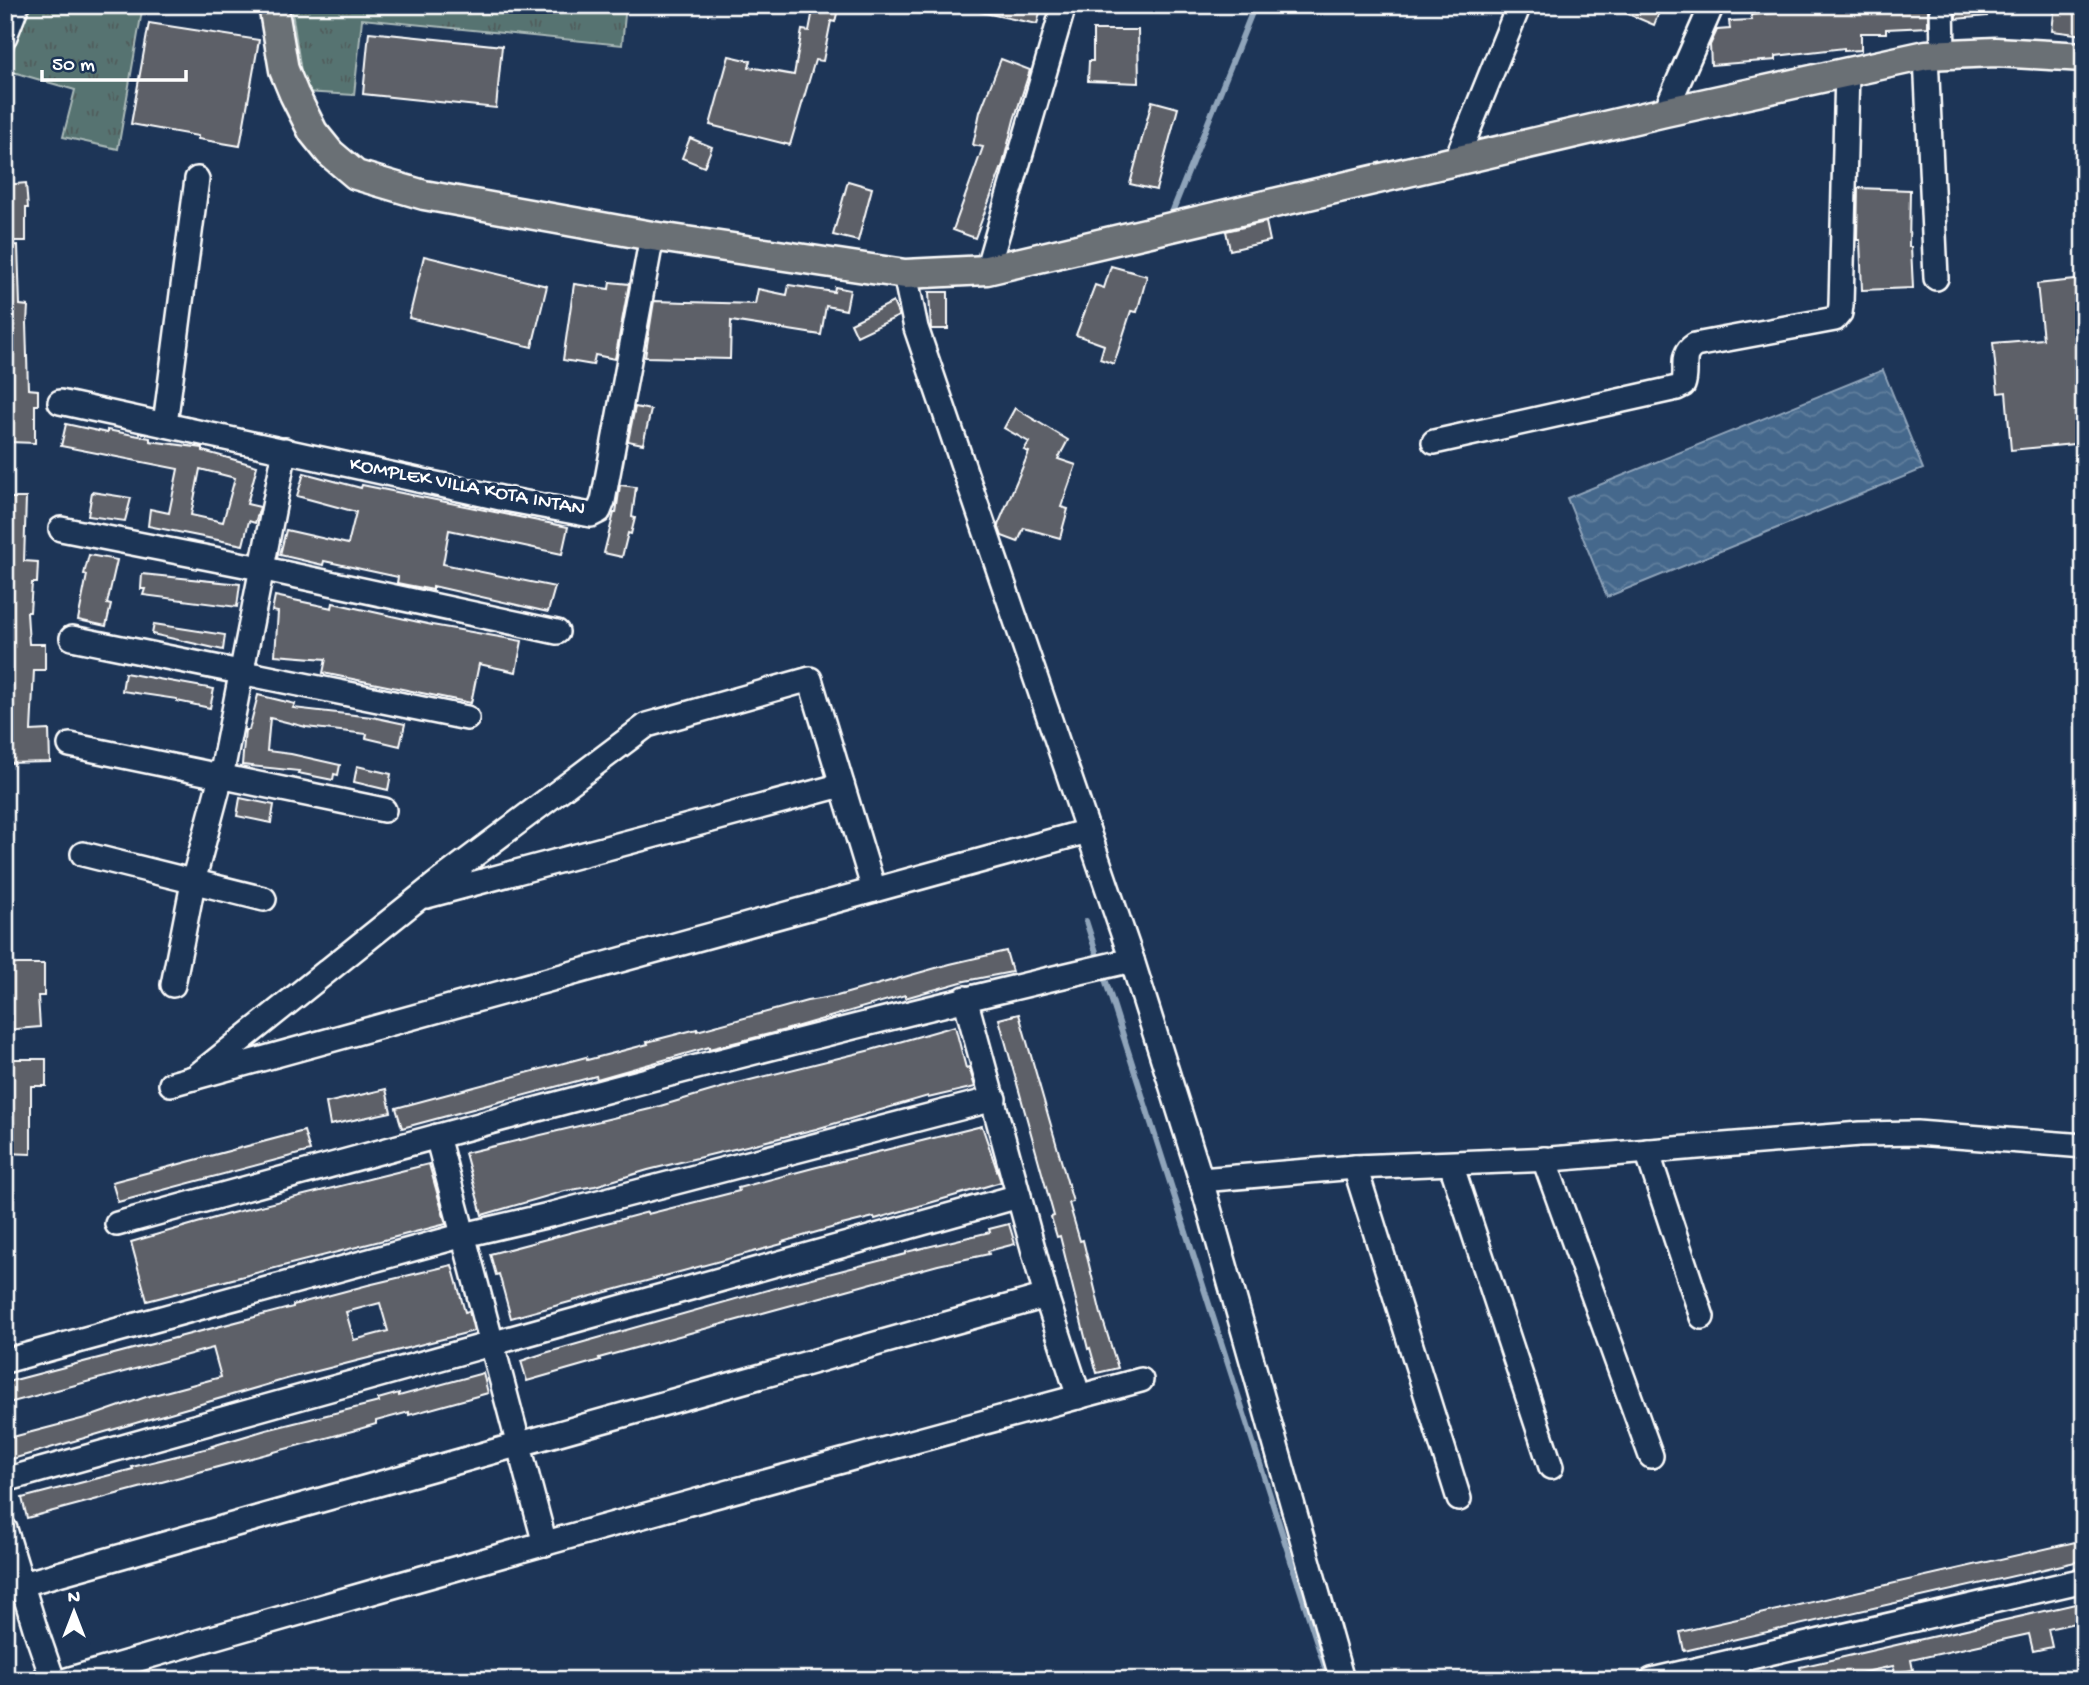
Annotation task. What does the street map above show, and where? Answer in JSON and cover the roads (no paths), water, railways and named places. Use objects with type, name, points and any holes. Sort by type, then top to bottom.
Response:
[{"type":"main road","points":[[273,5],[284,70],[293,94],[313,132],[330,153],[356,175],[424,195],[652,236],[905,274],[987,270],[1847,71],[1934,55],[1996,52],[2084,57]]},
{"type":"street","points":[[5,36],[17,5]]},
{"type":"street","points":[[987,270],[1064,5]]},
{"type":"street","points":[[1455,163],[1519,5]]},
{"type":"street","points":[[1665,112],[1712,5]]},
{"type":"street","points":[[1936,278],[1934,55],[1942,5]]},
{"type":"street","points":[[1434,442],[1677,387],[1683,385],[1685,380],[1684,357],[1687,350],[1695,345],[1835,319],[1840,313],[1841,305],[1847,71]]},
{"type":"street","points":[[166,425],[197,179]]},
{"type":"street","name":"KOMPLEK VILLA KOTA INTAN","points":[[60,402],[505,499],[591,515],[599,511],[603,501],[652,236]]},
{"type":"street","points":[[905,274],[916,328],[1132,960],[1201,1181],[1342,1680]]},
{"type":"street","points":[[173,985],[193,881],[221,777],[285,450]]},
{"type":"street","points":[[61,529],[261,568],[557,632]]},
{"type":"street","points":[[72,638],[467,718]]},
{"type":"street","points":[[194,1077],[417,899],[647,726],[810,679],[874,890]]},
{"type":"street","points":[[71,745],[384,810]]},
{"type":"street","points":[[417,899],[842,785]]},
{"type":"street","points":[[171,1084],[1088,831]]},
{"type":"street","points":[[83,854],[264,899]]},
{"type":"street","points":[[117,1224],[437,1136],[965,998],[1132,960]]},
{"type":"street","points":[[965,998],[1046,1296],[1079,1397]]},
{"type":"street","points":[[5,1361],[464,1235],[563,1212],[994,1099]]},
{"type":"street","points":[[1201,1181],[1355,1167],[1544,1159],[1883,1134],[1917,1133],[2084,1146]]},
{"type":"street","points":[[437,1136],[545,1544]]},
{"type":"street","points":[[1647,1151],[1702,1317]]},
{"type":"street","points":[[1544,1159],[1651,1456]]},
{"type":"street","points":[[1451,1164],[1551,1466]]},
{"type":"street","points":[[1355,1167],[1459,1499]]},
{"type":"street","points":[[5,1479],[1019,1196]]},
{"type":"street","points":[[14,1587],[1046,1296]]},
{"type":"street","points":[[67,1680],[545,1544],[1141,1380]]},
{"type":"street","points":[[5,1529],[14,1587],[53,1680]]},
{"type":"street","points":[[1652,1680],[2084,1580]]},
{"type":"water","points":[[1883,370],[1923,469],[1607,597],[1567,498]]},
{"type":"waterway","points":[[1173,210],[1255,5]]},
{"type":"waterway","points":[[1086,921],[1096,952]]},
{"type":"waterway","points":[[1106,982],[1329,1680]]}]
